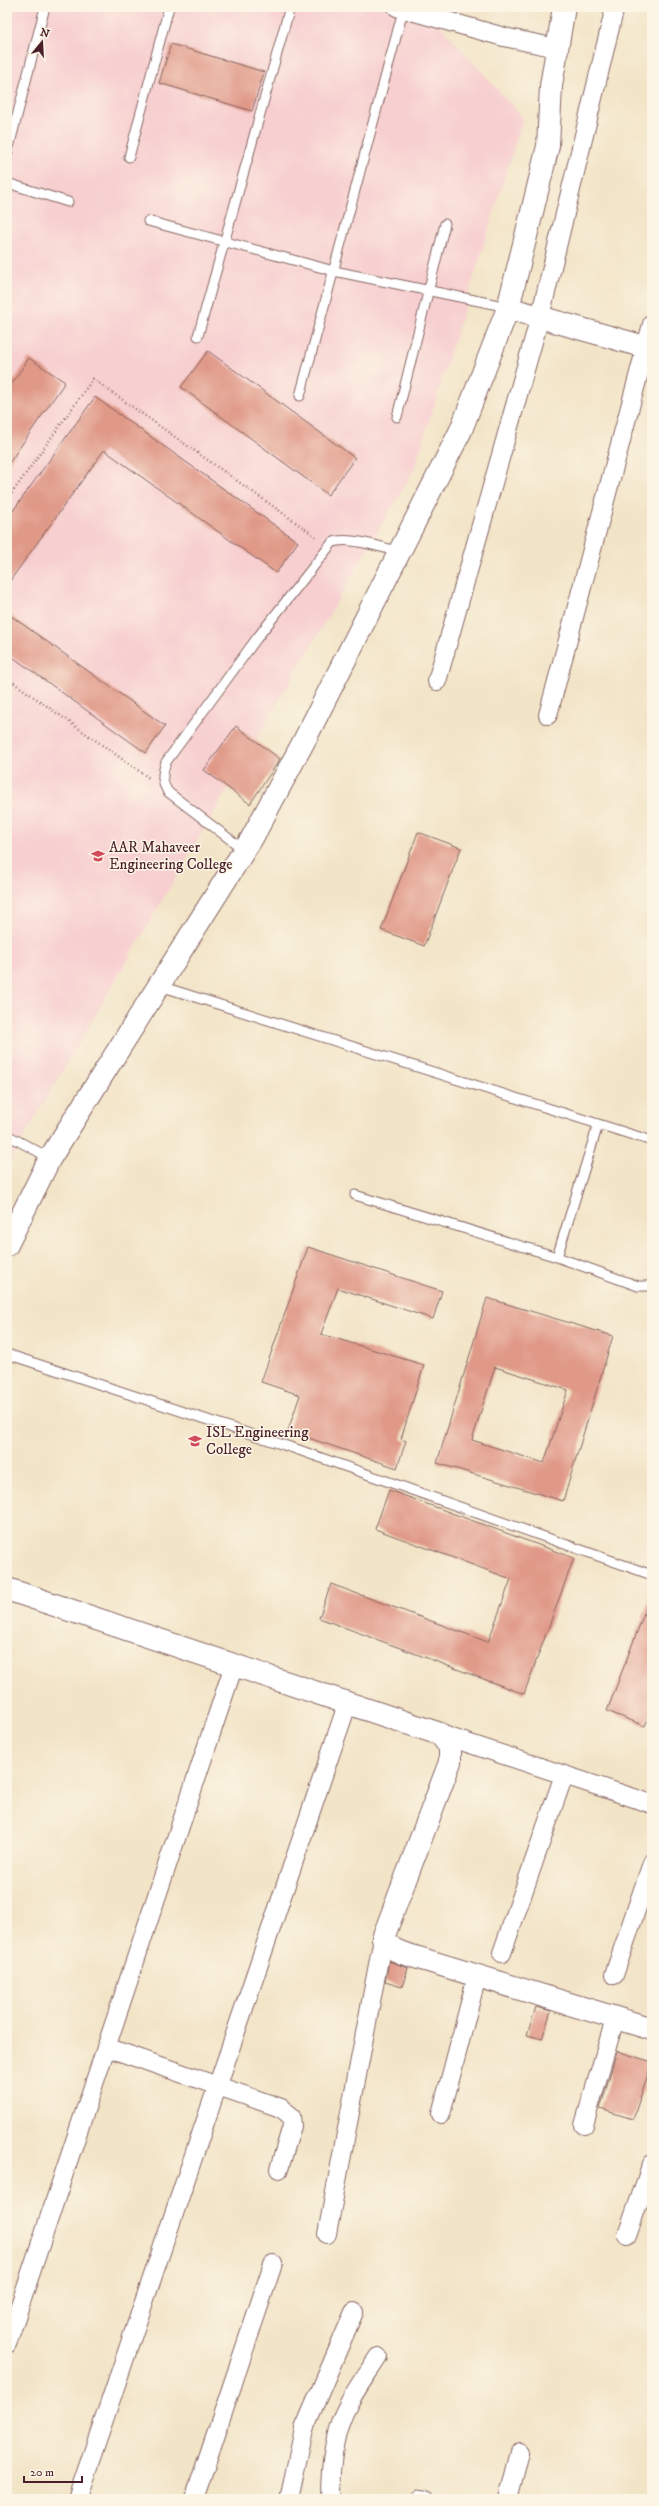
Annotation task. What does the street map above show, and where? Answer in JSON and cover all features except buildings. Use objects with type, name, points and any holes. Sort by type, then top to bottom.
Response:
[{"type":"street","points":[[7,1245],[50,1158],[160,986],[244,850],[304,741],[461,430],[508,308],[548,146],[551,86],[564,7]]},
{"type":"street","points":[[437,681],[540,317],[615,7]]},
{"type":"street","points":[[402,8],[504,37],[557,48]]},
{"type":"street","points":[[508,308],[649,348]]},
{"type":"street","points":[[548,715],[649,348],[652,324]]},
{"type":"street","points":[[7,1589],[652,1804]]},
{"type":"street","points":[[7,2344],[234,1665]]},
{"type":"street","points":[[77,2499],[348,1702]]},
{"type":"street","points":[[328,2234],[383,1938],[450,1762],[450,1747],[440,1734]]},
{"type":"street","points":[[502,1953],[564,1775]]},
{"type":"street","points":[[614,1975],[652,1863]]},
{"type":"street","points":[[383,1938],[393,1949],[402,1953],[652,2029]]},
{"type":"street","points":[[441,2114],[477,1976]]},
{"type":"street","points":[[584,2125],[615,2019]]},
{"type":"street","points":[[106,2046],[281,2108],[291,2116],[292,2126],[279,2169]]},
{"type":"street","points":[[627,2235],[652,2164]]},
{"type":"street","points":[[194,2499],[273,2264]]},
{"type":"street","points":[[289,2499],[304,2429],[354,2312]]},
{"type":"street","points":[[330,2499],[331,2470],[338,2432],[347,2405],[378,2357]]},
{"type":"street","points":[[508,2499],[520,2452]]},
{"type":"lane","points":[[7,155],[45,7]]},
{"type":"lane","points":[[129,157],[169,7]]},
{"type":"lane","points":[[198,336],[290,7]]},
{"type":"lane","points":[[300,396],[402,8]]},
{"type":"lane","points":[[7,183],[68,202]]},
{"type":"lane","points":[[148,221],[225,240],[334,271],[508,308]]},
{"type":"lane","points":[[397,417],[430,292],[445,224]]},
{"type":"lane","points":[[244,850],[173,795],[163,784],[162,774],[166,762],[257,638],[329,546],[336,541],[344,540],[380,546],[399,552]]},
{"type":"lane","points":[[160,986],[652,1141]]},
{"type":"lane","points":[[557,1257],[598,1125]]},
{"type":"lane","points":[[7,1135],[50,1158]]},
{"type":"lane","points":[[355,1195],[557,1257],[638,1286],[648,1286],[652,1284]]},
{"type":"lane","points":[[7,1354],[296,1449],[652,1575]]},
{"type":"path","points":[[7,500],[93,379],[329,546]]},
{"type":"path","points":[[7,678],[173,795]]},
{"type":"shaded area","name":"AAR Mahaveer Engineering College","points":[[7,7],[424,7],[523,118],[414,470],[7,1166]]},
{"type":"place","name":"AAR Mahaveer Engineering College","points":[[98,856]]},
{"type":"place","name":"ISL Engineering College","points":[[195,1441]]}]
